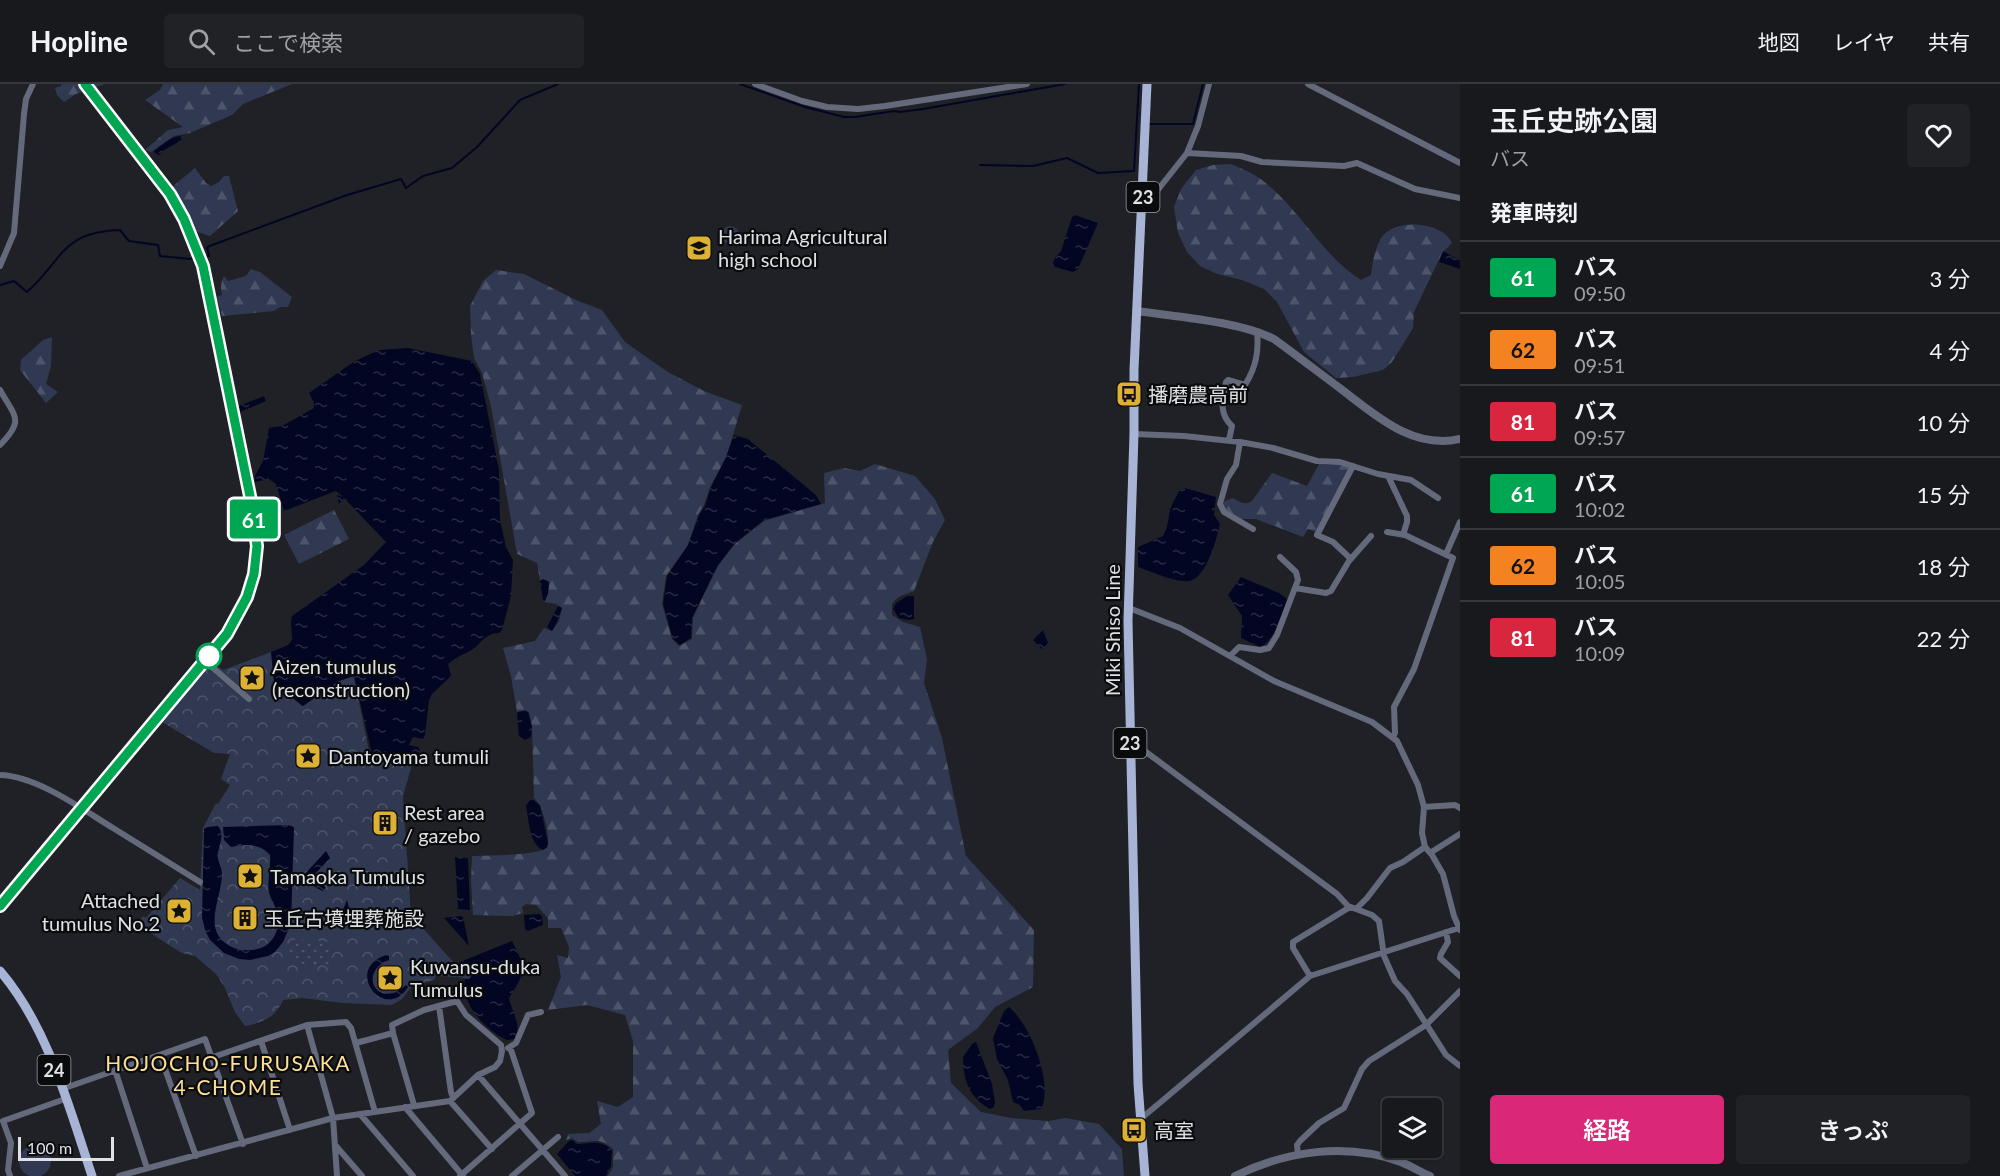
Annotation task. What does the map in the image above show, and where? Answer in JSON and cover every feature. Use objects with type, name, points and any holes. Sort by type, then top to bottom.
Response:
[{"type":"main road","name":"Miki Shiso Line","points":[[1145,1176],[1140,1116],[1130,743],[1129,608],[1134,370],[1147,84]]},
{"type":"main road","name":"24","points":[[0,971],[24,1002],[34,1020],[92,1176]]},
{"type":"street","points":[[0,266],[14,233],[24,114],[26,99],[33,84]]},
{"type":"street","points":[[0,906],[227,634],[247,597],[254,574],[257,546],[250,496],[209,288],[196,246],[170,194],[85,84]]},
{"type":"street","points":[[755,84],[802,101],[827,107],[858,108],[885,106],[1027,84]]},
{"type":"street","points":[[1143,207],[1187,153],[1198,126],[1209,84]]},
{"type":"street","points":[[1308,84],[1460,163]]},
{"type":"street","points":[[1187,153],[1241,156],[1262,162],[1344,166],[1358,163],[1415,189],[1460,198]]},
{"type":"street","points":[[1137,311],[1257,332],[1274,339],[1390,426],[1420,438],[1437,441],[1460,439]]},
{"type":"street","points":[[1229,440],[1232,426],[1227,422],[1221,407],[1226,382],[1228,380],[1245,385],[1254,370],[1258,357],[1257,332]]},
{"type":"street","points":[[0,390],[15,416],[16,425],[12,433],[0,445]]},
{"type":"street","points":[[1134,434],[1229,440],[1273,448],[1317,461],[1340,462],[1411,480],[1438,498]]},
{"type":"street","points":[[1240,442],[1236,465],[1227,479],[1220,504],[1224,512],[1252,529]]},
{"type":"street","points":[[1351,559],[1333,542],[1317,535],[1353,466]]},
{"type":"street","points":[[1389,476],[1407,516],[1403,535]]},
{"type":"street","points":[[1446,554],[1460,522]]},
{"type":"street","points":[[1387,532],[1403,535],[1453,558],[1414,669],[1394,707],[1395,733],[1393,737]]},
{"type":"street","points":[[1295,588],[1328,592],[1351,559],[1371,536]]},
{"type":"street","points":[[1230,656],[1239,647],[1260,651],[1269,648],[1277,635],[1295,588],[1297,574],[1280,557]]},
{"type":"street","points":[[1129,608],[1180,628],[1274,681],[1372,722],[1398,741],[1418,785],[1424,807],[1422,833],[1427,850],[1445,880],[1459,927],[1310,976],[1144,1116],[1140,1116]]},
{"type":"street","points":[[205,661],[249,699]]},
{"type":"street","points":[[1130,743],[1138,746],[1353,908],[1372,915],[1378,921],[1383,952],[1395,981],[1407,994],[1446,1055],[1460,1066]]},
{"type":"street","points":[[0,775],[29,781],[81,808],[200,882]]},
{"type":"street","points":[[1424,807],[1455,805],[1460,808]]},
{"type":"street","points":[[1310,976],[1293,948],[1293,942],[1367,898],[1390,868],[1460,834]]},
{"type":"street","points":[[1446,932],[1448,942],[1440,958],[1460,976]]},
{"type":"street","points":[[1298,1154],[1297,1145],[1300,1141],[1319,1123],[1344,1107],[1362,1069],[1369,1061],[1426,1025],[1460,991]]},
{"type":"street","points":[[119,1176],[333,1118],[414,1106],[452,1099],[478,1075],[495,1067],[501,1061],[502,1052],[501,1045],[466,1015],[457,1001],[424,1010],[392,1025],[414,1106]]},
{"type":"street","points":[[439,1006],[452,1099],[492,1149]]},
{"type":"street","points":[[502,1052],[516,1044],[528,1015],[541,1012]]},
{"type":"street","points":[[213,1057],[307,1025],[346,1022],[351,1028],[356,1043],[375,1112]]},
{"type":"street","points":[[307,1025],[333,1118],[337,1176]]},
{"type":"street","points":[[356,1043],[393,1033]]},
{"type":"street","points":[[10,1176],[8,1170],[11,1143],[3,1121],[115,1070],[205,1039],[243,1143]]},
{"type":"street","points":[[261,1041],[290,1130]]},
{"type":"street","points":[[405,1107],[462,1175],[532,1113],[510,1047]]},
{"type":"street","points":[[160,1054],[196,1156]]},
{"type":"street","points":[[115,1070],[147,1168]]},
{"type":"street","points":[[478,1075],[565,1176]]},
{"type":"street","points":[[360,1114],[413,1176]]},
{"type":"street","points":[[514,1176],[558,1137]]},
{"type":"street","points":[[336,1146],[362,1176]]},
{"type":"street","points":[[1235,1176],[1257,1165],[1298,1154],[1347,1151],[1377,1155],[1430,1176]]},
{"type":"green space","points":[[61,84],[105,84],[76,94],[64,102],[57,95],[55,88]]},
{"type":"green space","points":[[163,84],[292,84],[243,104],[232,115],[190,133],[174,136],[151,152],[145,150],[168,130],[183,127],[145,100],[160,90]]},
{"type":"green space","points":[[1231,164],[1254,175],[1280,195],[1335,259],[1361,280],[1371,275],[1381,238],[1396,227],[1429,226],[1447,236],[1452,243],[1442,253],[1414,312],[1413,328],[1392,362],[1383,370],[1353,377],[1336,378],[1304,352],[1277,302],[1264,289],[1200,266],[1187,252],[1178,233],[1174,207],[1181,189],[1196,170],[1213,165]]},
{"type":"green space","points":[[195,168],[211,186],[224,176],[229,176],[238,211],[210,236],[194,231],[172,187]]},
{"type":"green space","points":[[726,226],[734,226],[739,231],[737,242],[726,244],[721,239],[721,231]]},
{"type":"green space","points":[[251,269],[260,272],[292,297],[288,307],[280,307],[274,311],[222,316],[217,297],[222,295],[221,285],[224,276],[228,281],[246,276]]},
{"type":"green space","points":[[496,270],[524,274],[576,300],[602,310],[625,342],[668,372],[704,391],[742,405],[726,458],[710,487],[688,545],[666,576],[662,604],[672,639],[679,646],[692,639],[693,618],[718,566],[735,544],[764,521],[825,503],[824,473],[844,468],[860,471],[875,464],[915,476],[935,499],[945,520],[933,542],[914,591],[898,597],[892,604],[892,615],[903,622],[920,627],[927,659],[924,683],[942,738],[966,856],[1034,930],[1033,987],[995,1007],[978,1028],[948,1050],[951,1083],[981,1112],[1011,1118],[1049,1121],[1065,1118],[1099,1124],[1122,1149],[1124,1176],[608,1176],[613,1167],[613,1149],[600,1142],[578,1142],[572,1138],[566,1140],[568,1134],[589,1133],[601,1124],[597,1101],[618,1107],[633,1097],[633,1041],[625,1015],[587,1005],[548,1010],[561,977],[557,955],[568,958],[569,947],[561,928],[548,928],[548,918],[536,905],[526,904],[522,907],[523,913],[513,916],[473,915],[472,856],[522,854],[547,848],[548,836],[545,822],[534,798],[532,726],[529,712],[525,710],[517,712],[511,676],[503,648],[535,641],[544,628],[552,631],[559,621],[562,608],[556,604],[544,602],[549,585],[547,580],[540,580],[537,563],[517,554],[491,406],[482,373],[474,358],[470,306],[483,281]]},
{"type":"green space","points":[[52,337],[51,366],[46,384],[58,392],[46,403],[20,370],[21,360],[43,340]]},
{"type":"green space","points":[[1319,464],[1337,464],[1351,468],[1316,532],[1308,529],[1303,537],[1256,519],[1239,519],[1223,505],[1225,501],[1233,498],[1245,503],[1252,501],[1272,473],[1307,486]]},
{"type":"green space","points":[[334,510],[349,539],[299,564],[284,535]]},
{"type":"green space","points":[[271,652],[275,690],[284,691],[302,706],[339,681],[351,676],[354,678],[370,756],[413,761],[403,796],[411,915],[455,964],[460,962],[476,965],[477,969],[469,979],[436,976],[434,980],[412,986],[402,999],[392,1005],[343,1003],[303,998],[283,1000],[268,1018],[245,1026],[235,1012],[216,974],[195,956],[182,953],[137,924],[143,916],[146,918],[180,878],[200,890],[203,828],[216,803],[218,804],[230,785],[221,779],[230,754],[214,753],[162,722],[212,662],[223,670]]},
{"type":"green space","points":[[295,939],[330,942],[334,966],[303,964],[288,954],[288,949]]},
{"type":"green space","points":[[35,1145],[46,1150],[51,1161],[46,1172],[35,1177],[24,1172],[19,1161],[24,1150]]},
{"type":"water","points":[[180,136],[182,140],[159,155],[155,153],[154,151],[166,142]]},
{"type":"water","points":[[1075,215],[1098,223],[1078,269],[1073,272],[1055,267],[1053,263],[1061,251],[1072,217]]},
{"type":"water","points":[[1443,251],[1460,261],[1460,269],[1439,262]]},
{"type":"water","points":[[408,348],[472,361],[480,374],[499,470],[500,520],[506,547],[513,560],[511,596],[502,630],[486,637],[474,649],[448,664],[451,676],[432,694],[429,700],[425,735],[423,739],[413,737],[409,745],[418,747],[420,750],[416,759],[372,754],[354,676],[339,681],[303,706],[284,691],[275,690],[271,652],[288,645],[292,640],[292,616],[364,565],[386,542],[344,498],[339,504],[337,495],[343,497],[336,491],[284,511],[276,484],[269,479],[255,482],[255,476],[263,461],[269,428],[282,426],[314,408],[309,393],[355,361],[379,350]]},
{"type":"water","points":[[264,396],[266,401],[240,412],[239,406]]},
{"type":"water","points":[[734,435],[748,439],[816,495],[821,504],[764,520],[735,543],[718,565],[692,618],[691,638],[680,645],[673,639],[663,604],[667,576],[688,545]]},
{"type":"water","points":[[1185,488],[1216,497],[1214,515],[1220,524],[1205,566],[1195,579],[1189,581],[1170,579],[1138,567],[1138,547],[1163,536],[1172,505],[1179,491]]},
{"type":"water","points":[[1241,577],[1279,593],[1287,599],[1274,633],[1260,647],[1241,638],[1242,616],[1228,595]]},
{"type":"water","points":[[543,579],[549,582],[545,601],[540,581]]},
{"type":"water","points":[[907,596],[914,596],[914,619],[909,620],[899,618],[893,609],[896,603]]},
{"type":"water","points":[[558,606],[562,608],[552,631],[547,627]]},
{"type":"water","points":[[1043,630],[1048,643],[1042,649],[1033,640]]},
{"type":"water","points":[[528,712],[532,728],[531,737],[525,740],[519,736],[517,714]]},
{"type":"water","points":[[530,800],[540,805],[548,843],[543,850],[535,843],[530,831],[526,806]]},
{"type":"water","points":[[288,825],[294,827],[291,924],[283,942],[275,952],[268,956],[250,960],[239,959],[224,953],[210,940],[202,917],[204,829],[218,826],[221,832],[218,860],[222,874],[215,915],[217,934],[223,942],[234,948],[251,950],[261,948],[271,941],[278,926],[269,887],[270,855],[262,848],[252,845],[231,847],[224,840],[223,827]]},
{"type":"water","points":[[326,851],[330,858],[314,875],[326,888],[323,891],[303,876]]},
{"type":"water","points":[[455,857],[468,858],[470,910],[458,909]]},
{"type":"water","points":[[347,900],[349,915],[332,920],[322,915],[324,912],[334,917],[343,910]]},
{"type":"water","points":[[539,914],[542,916],[543,925],[528,931],[525,929],[524,915]]},
{"type":"water","points":[[463,917],[469,946],[444,918]]},
{"type":"water","points":[[512,941],[520,958],[522,970],[519,982],[509,998],[517,1023],[517,1033],[515,1039],[507,1040],[483,1023],[470,1006],[464,988],[465,979],[469,979],[477,969],[476,965],[460,962]]},
{"type":"water","points":[[386,955],[389,956],[389,960],[379,966],[374,973],[375,987],[379,992],[387,994],[396,992],[406,985],[408,987],[399,997],[389,999],[380,997],[372,990],[368,981],[368,971],[373,962]]},
{"type":"water","points":[[1009,1007],[1025,1026],[1038,1055],[1044,1084],[1041,1109],[1024,1111],[1020,1105],[1013,1102],[1008,1080],[997,1059],[993,1038],[1004,1011]]},
{"type":"water","points":[[976,1042],[992,1084],[995,1102],[994,1107],[990,1109],[972,1094],[964,1073],[963,1057]]},
{"type":"water","points":[[572,1140],[577,1144],[599,1143],[612,1150],[611,1166],[606,1176],[575,1176],[557,1154]]},
{"type":"waterway","points":[[0,285],[14,281],[27,292],[65,249],[86,236],[101,232],[120,230],[129,241],[158,245],[160,256],[190,259],[209,256],[207,247],[347,195],[401,179],[406,188],[423,176],[452,168],[477,147],[520,100],[558,84]]},
{"type":"waterway","points":[[740,84],[805,107],[844,117],[923,109],[1065,84]]},
{"type":"waterway","points":[[980,165],[1033,166],[1067,158],[1098,173],[1134,171],[1139,84]]},
{"type":"waterway","points":[[1150,124],[1193,124],[1203,84]]},
{"type":"bus line","name":"61","points":[[0,906],[227,634],[247,597],[256,560],[255,521],[209,288],[196,246],[170,194],[85,84]]},
{"type":"place","name":"Harima Agricultural high school","points":[[699,248]]},
{"type":"place","name":"播磨農高前","points":[[1129,394]]},
{"type":"place","name":"Aizen tumulus (reconstruction)","points":[[252,678]]},
{"type":"place","name":"Dantoyama tumuli","points":[[308,756]]},
{"type":"place","name":"Rest area / gazebo","points":[[385,823]]},
{"type":"place","name":"Tamaoka Tumulus","points":[[250,876]]},
{"type":"place","name":"Attached tumulus No.2","points":[[179,911]]},
{"type":"place","name":"玉丘古墳埋葬施設","points":[[245,918]]},
{"type":"place","name":"Kuwansu-duka Tumulus","points":[[390,978]]},
{"type":"place","name":"高室","points":[[1134,1130]]},
{"type":"district","name":"HOJOCHO-FURUSAKA 4-CHOME","points":[[228,1074]]}]
